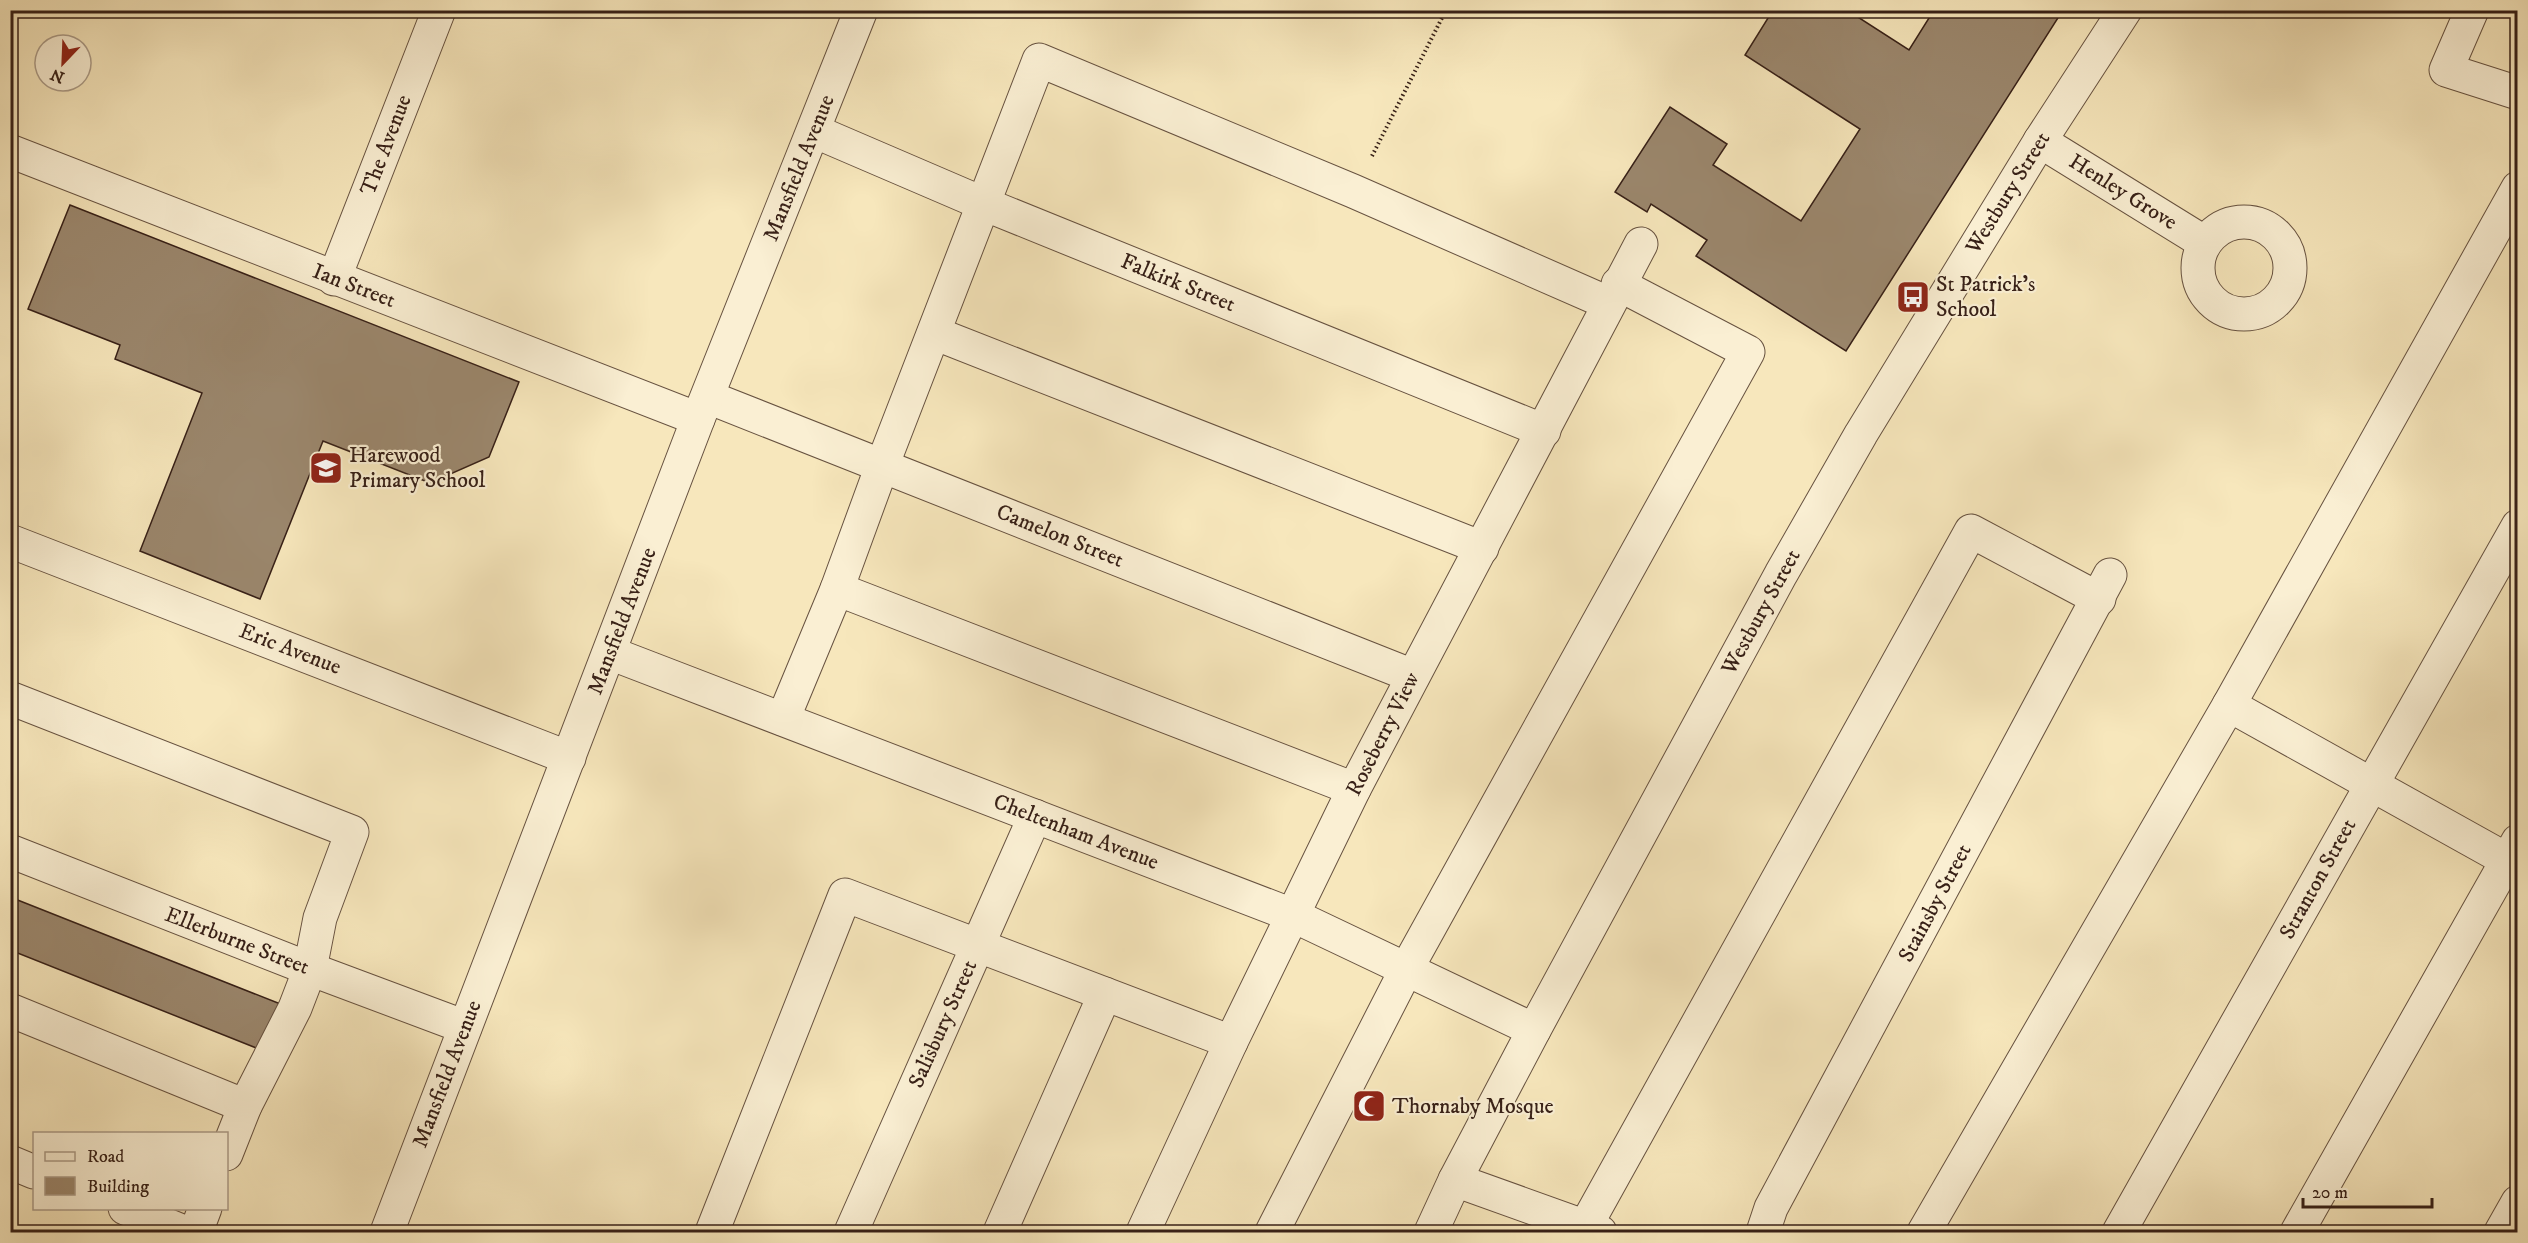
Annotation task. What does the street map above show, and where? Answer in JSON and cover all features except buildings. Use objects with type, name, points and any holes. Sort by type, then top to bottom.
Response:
[{"type":"street","name":"The Avenue","points":[[334,279],[439,10]]},
{"type":"street","name":"Mansfield Avenue","points":[[387,1233],[703,408],[861,10]]},
{"type":"street","name":"Westbury Street","points":[[1431,1233],[1455,1180],[1534,1030],[1781,574],[1861,434],[2040,141],[2125,10]]},
{"type":"street","points":[[2472,10],[2446,69],[2517,93]]},
{"type":"street","points":[[783,719],[837,589],[882,466],[1039,60],[1353,191],[1613,294],[1748,352],[1407,968],[1272,1233]]},
{"type":"street","name":"Falkirk Street","points":[[813,131],[984,204],[1544,431]]},
{"type":"street","name":"Henley Grove","points":[[2040,141],[2205,243]]},
{"type":"street","name":"Ian Street","points":[[10,151],[334,279],[703,408]]},
{"type":"street","points":[[1924,1233],[2229,705],[2517,188]]},
{"type":"street","name":"Roseberry View","points":[[1143,1233],[1231,1042],[1354,789],[1641,244]]},
{"type":"street","points":[[934,333],[1482,548]]},
{"type":"street","name":"Camelon Street","points":[[703,408],[882,466],[1413,676]]},
{"type":"street","name":"Stranton Street","points":[[2119,1233],[2517,526]]},
{"type":"street","name":"Stainsby Street","points":[[1593,1230],[1971,531],[2105,587],[1771,1208],[1763,1233]]},
{"type":"street","name":"Eric Avenue","points":[[10,541],[569,758]]},
{"type":"street","points":[[837,589],[1354,789]]},
{"type":"street","name":"Cheltenham Avenue","points":[[610,653],[1292,915],[1534,1030]]},
{"type":"street","points":[[10,698],[352,832],[320,918],[309,969],[295,1008],[245,1106],[228,1149]]},
{"type":"street","points":[[2229,705],[2372,785],[2514,856],[2297,1233]]},
{"type":"street","name":"Salisbury Street","points":[[851,1233],[1035,816]]},
{"type":"street","name":"Ellerburne Street","points":[[10,851],[309,969],[465,1027]]},
{"type":"street","points":[[712,1233],[845,895],[1231,1042]]},
{"type":"street","points":[[1000,1233],[1105,994]]},
{"type":"street","points":[[10,1010],[245,1106]]},
{"type":"street","points":[[10,1162],[33,1172]]},
{"type":"street","points":[[1455,1180],[1593,1230]]},
{"type":"street","points":[[2501,1233],[2517,1203]]},
{"type":"street","points":[[127,1210],[184,1233]]},
{"type":"street","points":[[196,1233],[205,1210]]},
{"type":"path","points":[[1353,191],[1446,10]]},
{"type":"place","name":"St Patrick's School","points":[[1913,297]]},
{"type":"place","name":"Harewood Primary School","points":[[326,468]]},
{"type":"place","name":"Thornaby Mosque","points":[[1369,1106]]}]
